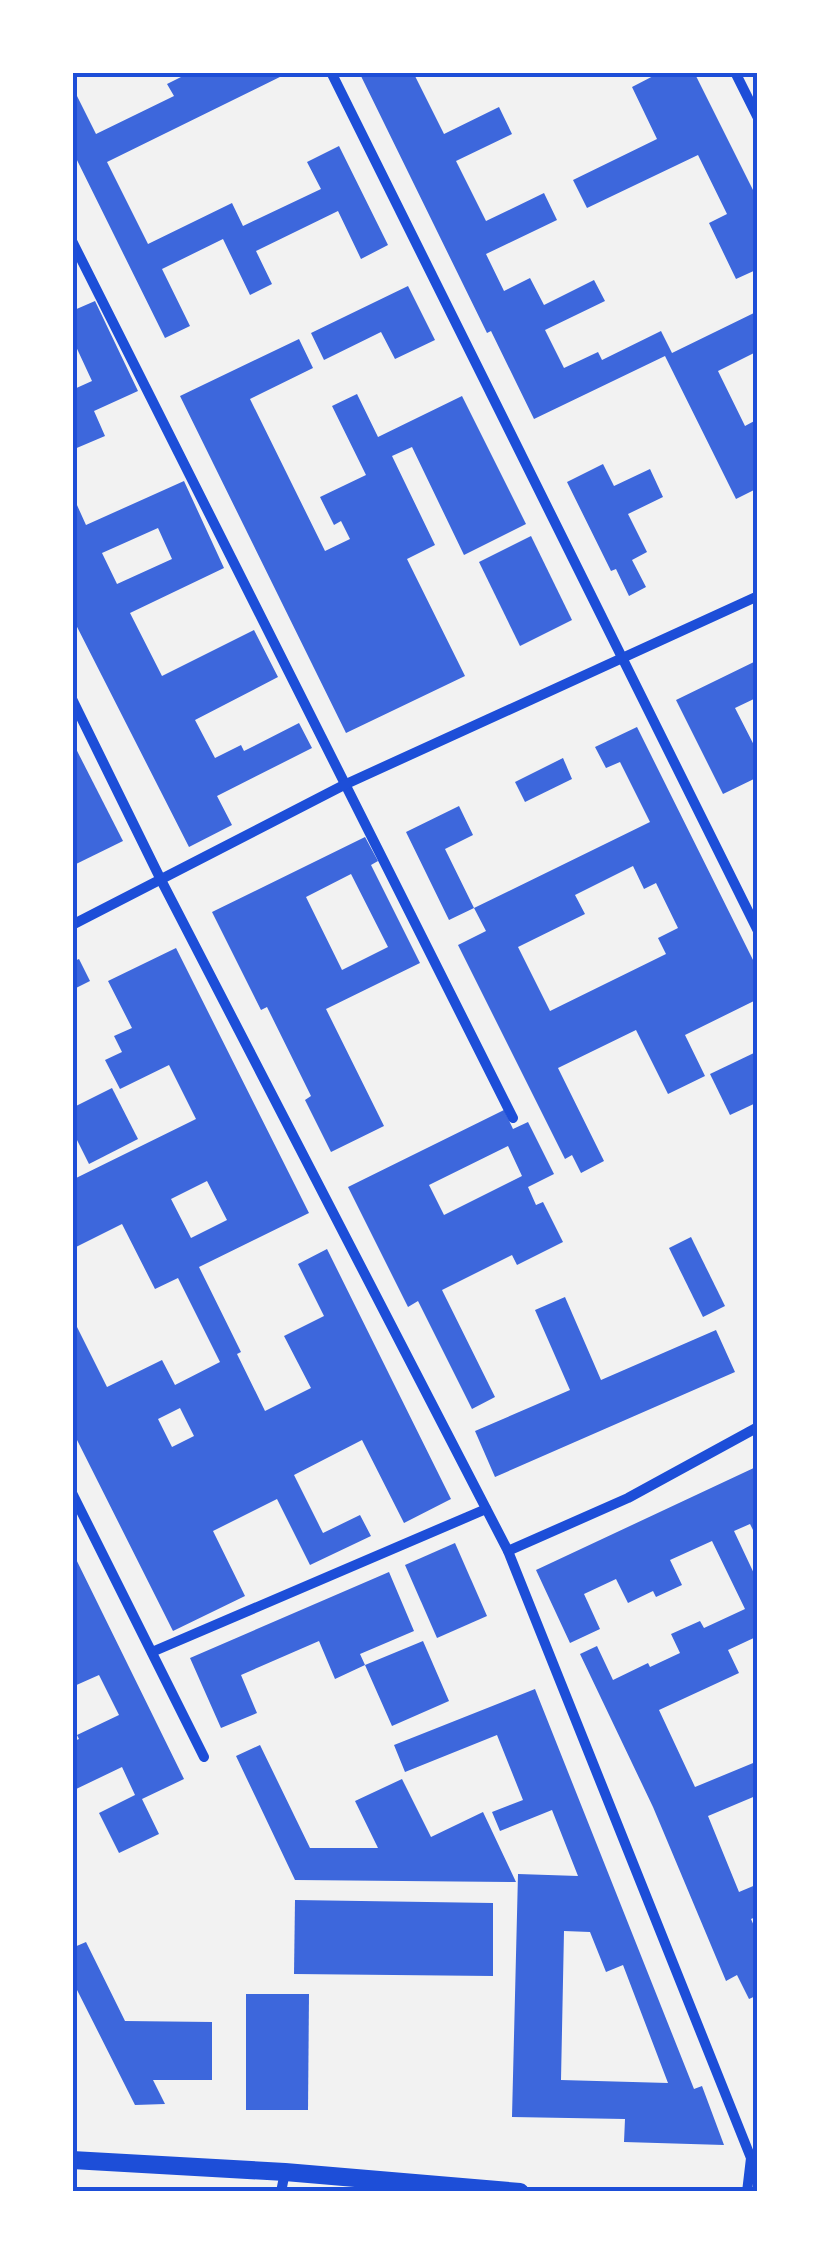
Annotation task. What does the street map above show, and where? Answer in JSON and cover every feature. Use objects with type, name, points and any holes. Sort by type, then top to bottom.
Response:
[{"type":"street","points":[[331,72],[758,931]]},
{"type":"street","points":[[735,72],[758,118]]},
{"type":"street","points":[[72,241],[513,1118]]},
{"type":"street","points":[[72,924],[344,784],[758,596]]},
{"type":"street","points":[[72,700],[508,1552],[752,2158],[747,2192]]},
{"type":"street","points":[[508,1552],[628,1498],[758,1427]]},
{"type":"street","points":[[72,1493],[204,1756]]},
{"type":"street","points":[[152,1652],[486,1509]]},
{"type":"street","points":[[72,2160],[285,2172],[520,2192]]},
{"type":"street","points":[[282,2192],[285,2172]]},
{"type":"building","points":[[191,72],[290,72],[107,162],[148,244],[232,203],[243,226],[321,189],[307,162],[339,146],[388,245],[361,259],[338,211],[256,251],[272,284],[250,295],[223,239],[162,269],[190,326],[165,338],[72,150],[72,86],[96,134],[174,96],[167,84]]},
{"type":"building","points":[[359,72],[413,72],[444,134],[499,107],[512,134],[456,161],[486,221],[544,193],[557,220],[486,254],[504,291],[530,278],[544,305],[594,280],[605,301],[545,330],[564,368],[598,352],[602,360],[661,331],[672,353],[758,311],[758,351],[718,371],[745,426],[758,419],[758,488],[736,499],[665,356],[534,419],[491,331],[487,333]]},
{"type":"building","points":[[661,72],[694,72],[758,200],[758,269],[736,279],[709,223],[727,214],[698,155],[587,208],[573,180],[657,139],[632,87]]},
{"type":"building","points":[[408,286],[435,340],[395,359],[381,332],[324,360],[311,333]]},
{"type":"building","points":[[95,301],[138,391],[94,411],[105,436],[72,450],[72,390],[92,381],[72,338],[72,311]]},
{"type":"building","points":[[299,339],[313,368],[250,399],[325,551],[350,539],[341,521],[334,525],[320,497],[366,475],[332,406],[357,394],[378,437],[462,396],[526,524],[464,555],[412,447],[392,456],[435,545],[407,559],[465,676],[346,733],[180,396]]},
{"type":"building","points":[[603,464],[614,486],[650,469],[663,497],[628,514],[647,552],[632,560],[646,587],[629,596],[616,569],[611,571],[567,482]]},
{"type":"building","points":[[184,481],[224,568],[130,613],[162,676],[254,630],[278,677],[195,720],[215,758],[241,745],[244,751],[299,723],[312,748],[217,796],[232,825],[189,847],[72,617],[72,494],[86,525]],"holes":[[[158,528],[172,559],[117,584],[102,553]]]},
{"type":"building","points":[[531,536],[572,620],[520,646],[479,562]]},
{"type":"building","points":[[758,660],[758,697],[735,708],[758,753],[758,777],[723,794],[676,700]]},
{"type":"building","points":[[637,727],[758,970],[758,999],[685,1035],[705,1076],[668,1094],[636,1030],[558,1068],[604,1161],[581,1173],[572,1155],[565,1159],[458,945],[486,931],[474,908],[650,822],[620,762],[606,768],[595,747]],"holes":[[[633,866],[644,889],[656,883],[678,928],[658,938],[666,954],[550,1011],[518,947],[585,914],[575,895]]]},
{"type":"building","points":[[72,741],[123,841],[72,866]]},
{"type":"building","points":[[563,758],[572,779],[525,802],[515,782]]},
{"type":"building","points":[[459,806],[473,835],[445,849],[474,908],[449,920],[406,832]]},
{"type":"building","points":[[365,837],[378,861],[371,865],[420,963],[326,1009],[384,1126],[331,1152],[305,1100],[311,1096],[267,1007],[261,1010],[212,912]],"holes":[[[351,874],[388,947],[342,970],[306,897]]]},
{"type":"building","points":[[176,948],[309,1213],[199,1267],[265,1411],[311,1388],[284,1336],[324,1316],[298,1264],[327,1249],[451,1499],[404,1523],[362,1440],[294,1475],[323,1533],[360,1515],[371,1536],[310,1565],[277,1499],[213,1531],[245,1596],[173,1631],[72,1430],[72,1317],[107,1387],[162,1360],[175,1385],[220,1362],[178,1278],[155,1289],[122,1224],[72,1249],[72,1180],[196,1119],[169,1065],[120,1089],[105,1060],[122,1052],[114,1036],[132,1028],[108,981]],"holes":[[[207,1181],[227,1220],[191,1238],[171,1199]],[[180,1408],[194,1436],[172,1447],[158,1419]]]},
{"type":"building","points":[[79,959],[90,981],[72,990],[72,962]]},
{"type":"building","points":[[756,1052],[758,1102],[730,1115],[710,1074]]},
{"type":"building","points":[[112,1088],[138,1139],[89,1164],[72,1130],[72,1108]]},
{"type":"building","points":[[504,1110],[513,1129],[528,1122],[554,1174],[528,1187],[536,1205],[543,1202],[563,1242],[517,1265],[512,1255],[442,1290],[495,1397],[472,1409],[418,1301],[408,1307],[348,1187]],"holes":[[[508,1146],[522,1176],[444,1215],[429,1185]]]},
{"type":"building","points":[[691,1237],[725,1306],[703,1317],[669,1248]]},
{"type":"building","points":[[565,1297],[601,1380],[716,1330],[735,1372],[495,1477],[475,1431],[570,1390],[535,1310]]},
{"type":"building","points":[[758,1466],[758,1540],[750,1524],[734,1531],[758,1582],[758,1636],[728,1650],[739,1673],[659,1710],[695,1787],[758,1761],[758,1795],[708,1816],[739,1892],[758,1884],[758,1916],[751,1919],[758,1935],[758,1995],[749,1999],[737,1975],[726,1981],[653,1807],[580,1654],[597,1646],[613,1680],[680,1653],[671,1634],[700,1621],[704,1628],[745,1609],[712,1541],[670,1560],[682,1585],[656,1597],[653,1591],[628,1603],[616,1579],[584,1594],[600,1629],[570,1643],[536,1570]]},
{"type":"building","points":[[455,1543],[487,1616],[437,1638],[405,1565]]},
{"type":"building","points":[[72,1551],[184,1779],[142,1799],[159,1834],[119,1853],[99,1813],[135,1795],[122,1767],[72,1791],[72,1742],[79,1739],[77,1735],[119,1715],[99,1675],[72,1687]]},
{"type":"building","points":[[389,1572],[414,1631],[360,1654],[365,1665],[335,1679],[319,1641],[241,1675],[257,1713],[221,1728],[190,1658]]},
{"type":"building","points":[[423,1641],[449,1701],[392,1726],[365,1665]]},
{"type":"building","points":[[535,1689],[694,2089],[702,2086],[724,2145],[624,2142],[625,2119],[512,2117],[518,1874],[578,1876],[552,1810],[500,1831],[492,1812],[523,1800],[497,1735],[405,1772],[394,1745]],"holes":[[[564,1931],[590,1932],[606,1972],[623,1965],[668,2083],[561,2080]]]},
{"type":"building","points":[[260,1745],[310,1848],[378,1848],[355,1801],[402,1779],[431,1837],[483,1812],[516,1882],[295,1880],[236,1756]]},
{"type":"building","points":[[295,1900],[493,1903],[493,1976],[294,1974]]},
{"type":"building","points":[[86,1942],[125,2021],[212,2022],[212,2080],[153,2080],[165,2104],[135,2105],[72,1980],[72,1948]]},
{"type":"building","points":[[246,1994],[309,1994],[308,2110],[246,2110]]}]
